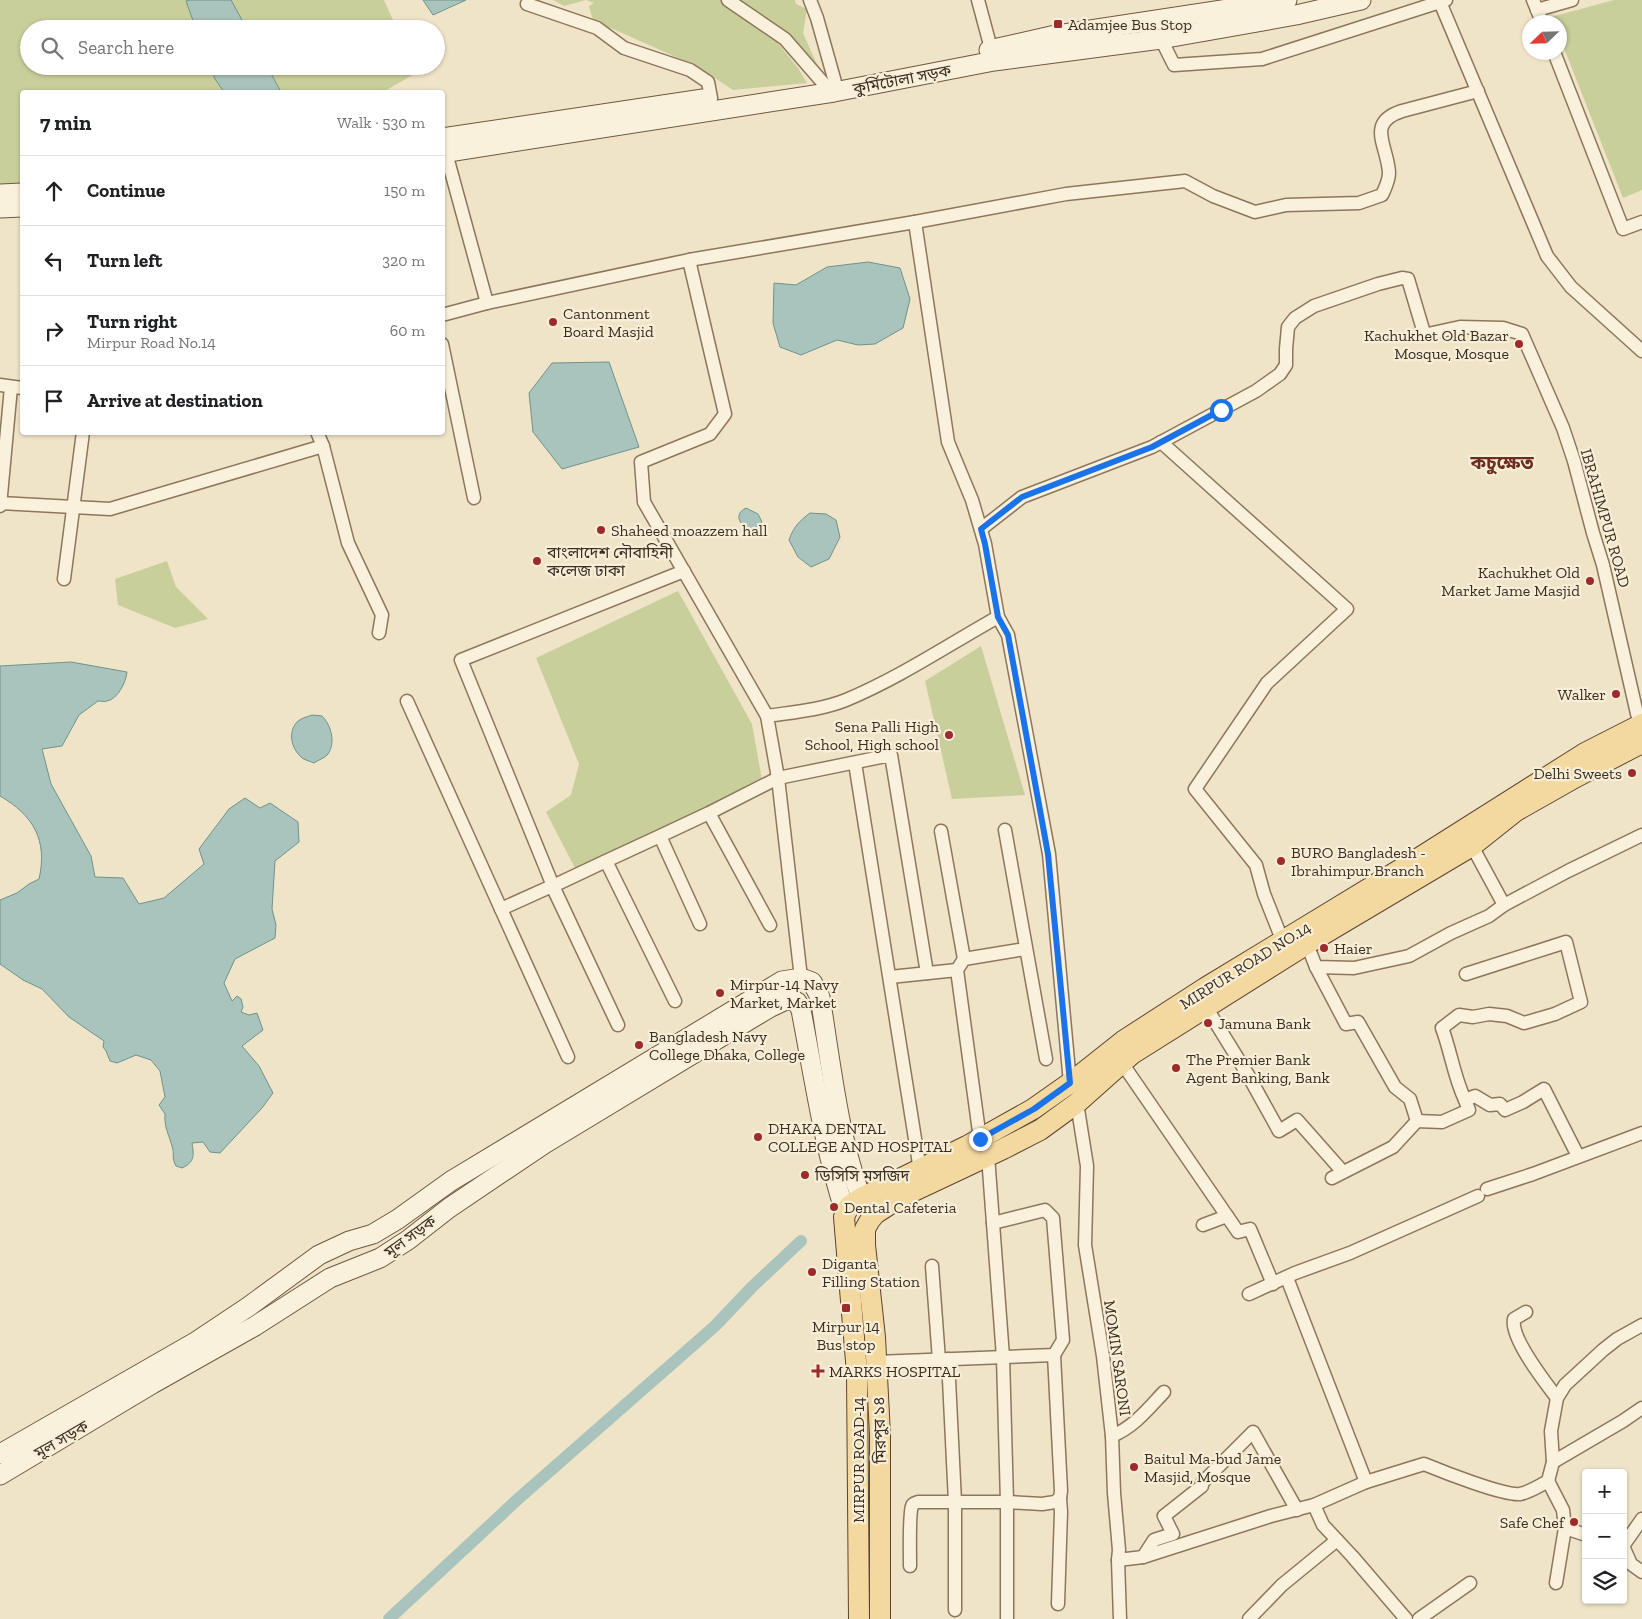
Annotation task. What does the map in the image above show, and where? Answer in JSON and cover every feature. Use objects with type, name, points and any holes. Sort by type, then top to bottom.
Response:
[{"type":"main road","name":"MIRPUR ROAD NO.14","points":[[852,1205],[920,1170],[1040,1130],[1077,1103],[1132,1054],[1307,944],[1472,846],[1516,811],[1576,777],[1641,732]]},
{"type":"main road","name":"MIRPUR ROAD NO.14","points":[[875,1214],[984,1148],[1123,1041],[1205,988],[1585,753],[1641,732]]},
{"type":"main road","name":"MIRPUR ROAD-14","points":[[852,1205],[844,1217],[857,1374],[859,1619]]},
{"type":"main road","name":"মিরপুর ১৪","points":[[875,1214],[865,1229],[865,1244],[876,1362],[880,1435],[880,1619]]},
{"type":"street","points":[[728,0],[785,40],[831,86]]},
{"type":"street","points":[[810,0],[817,18],[831,86]]},
{"type":"street","points":[[978,0],[993,55]]},
{"type":"street","name":"কুর্মিটোলা সড়ক","points":[[993,55],[1051,36],[1287,0]]},
{"type":"street","name":"কুর্মিটোলা সড়ক","points":[[445,148],[831,86],[993,55],[1161,39],[1296,15],[1361,0]]},
{"type":"street","points":[[1535,5],[1572,0]]},
{"type":"street","points":[[1161,39],[1174,65],[1262,59],[1443,1],[1478,91],[1547,256],[1571,287],[1642,351]]},
{"type":"street","points":[[527,4],[597,28],[624,48],[690,70],[708,82],[710,105]]},
{"type":"street","points":[[1557,60],[1623,229],[1642,222]]},
{"type":"street","points":[[445,314],[487,303],[689,260],[915,222],[1066,194],[1184,181],[1213,196],[1255,212],[1286,205],[1359,203],[1382,195],[1388,184],[1389,174],[1382,143],[1381,127],[1384,120],[1391,114],[1478,91]]},
{"type":"street","points":[[445,152],[487,303]]},
{"type":"street","points":[[0,194],[20,193]]},
{"type":"street","points":[[0,208],[20,207]]},
{"type":"street","points":[[915,222],[948,442],[972,500],[985,544],[998,617],[1008,635],[1048,854],[1070,1083]]},
{"type":"street","points":[[689,260],[725,414],[710,434],[641,462],[644,502],[767,716],[778,778],[801,978],[785,990]]},
{"type":"street","name":"IBRAHIMPUR ROAD","points":[[1161,442],[1256,391],[1280,374],[1286,365],[1288,327],[1294,318],[1314,306],[1378,284],[1402,278],[1408,280],[1424,333],[1428,334],[1460,327],[1502,328],[1522,334],[1563,428],[1574,461],[1603,565],[1641,732]]},
{"type":"street","points":[[445,358],[474,498]]},
{"type":"street","points":[[11,387],[0,504],[110,509],[323,446]]},
{"type":"street","points":[[64,580],[84,435]]},
{"type":"street","points":[[318,435],[323,446],[348,543],[382,615],[379,633]]},
{"type":"street","points":[[981,529],[1022,497],[1161,442],[1347,609],[1267,683],[1195,789],[1256,865],[1264,894],[1282,942]]},
{"type":"street","points":[[501,909],[552,886],[616,1020],[553,886],[461,660],[684,571]]},
{"type":"street","points":[[767,716],[817,709],[846,700],[906,670],[998,617]]},
{"type":"street","points":[[407,701],[568,1057]]},
{"type":"street","points":[[758,904],[709,813],[778,778],[891,755],[927,973]]},
{"type":"street","points":[[855,763],[920,1170]]},
{"type":"street","points":[[666,984],[606,861],[660,836],[700,924],[660,836],[709,813],[737,865]]},
{"type":"street","points":[[1004,830],[1046,1059]]},
{"type":"street","points":[[941,831],[993,1224],[1003,1357],[1007,1502],[1007,1619]]},
{"type":"street","points":[[1316,967],[1354,968],[1409,956],[1642,835]]},
{"type":"street","points":[[1472,846],[1504,905]]},
{"type":"street","points":[[553,886],[606,861],[675,1001]]},
{"type":"street","points":[[1206,1007],[1248,1075],[1279,1131],[1297,1120],[1338,1175],[1393,1147],[1417,1121],[1442,1122],[1469,1110],[1454,1073],[1450,1051],[1442,1028],[1459,1015],[1474,1017],[1490,1014],[1507,1016],[1524,1023],[1555,1014],[1581,1002],[1566,942],[1466,974]]},
{"type":"street","points":[[1307,944],[1316,967],[1346,1024],[1358,1022],[1395,1087],[1410,1099],[1417,1121]]},
{"type":"street","points":[[890,977],[927,973],[1025,949]]},
{"type":"street","name":"MIRPUR ROAD-14","points":[[801,978],[812,982],[820,997],[839,1113],[852,1171],[852,1205]]},
{"type":"street","name":"MIRPUR ROAD-14","points":[[785,990],[797,1002],[801,1010],[837,1187],[852,1205]]},
{"type":"street","name":"মূল সড়ক","points":[[0,1454],[197,1341],[248,1307],[319,1255],[349,1241],[373,1234],[398,1220],[451,1181],[785,990]]},
{"type":"street","name":"মূল সড়ক","points":[[0,1475],[152,1384],[255,1326],[330,1278],[380,1258],[408,1240],[449,1208],[544,1144],[769,1008],[785,990]]},
{"type":"street","points":[[1122,1063],[1238,1232],[1250,1229],[1274,1284]]},
{"type":"street","points":[[1466,1100],[1475,1096],[1490,1105],[1500,1104],[1505,1110],[1544,1089],[1578,1156]]},
{"type":"street","name":"MOMIN SARONI","points":[[1077,1103],[1087,1166],[1085,1244],[1103,1356],[1112,1436],[1119,1550],[1120,1619]]},
{"type":"street","points":[[1249,1294],[1295,1273],[1350,1253],[1483,1192],[1642,1133]]},
{"type":"street","points":[[993,1224],[1045,1210],[1053,1218],[1063,1340],[1054,1355],[1061,1491],[1058,1604]]},
{"type":"street","points":[[1203,1225],[1227,1216]]},
{"type":"street","points":[[349,1241],[361,1264]]},
{"type":"street","points":[[932,1266],[944,1360],[955,1502],[956,1610]]},
{"type":"street","points":[[1287,1278],[1366,1482]]},
{"type":"street","points":[[1526,1312],[1514,1319],[1515,1334],[1536,1371],[1557,1398]]},
{"type":"street","points":[[1556,1583],[1565,1528],[1563,1510],[1548,1482],[1553,1462],[1551,1431],[1557,1398],[1565,1385],[1603,1350],[1617,1339],[1642,1325]]},
{"type":"street","points":[[876,1362],[1054,1355]]},
{"type":"street","points":[[1112,1436],[1133,1425],[1164,1392]]},
{"type":"street","points":[[1553,1462],[1642,1408]]},
{"type":"street","points":[[1143,1556],[1154,1540],[1173,1534],[1164,1516],[1196,1491],[1213,1471],[1254,1432],[1297,1510]]},
{"type":"street","points":[[1118,1560],[1143,1556],[1271,1516],[1314,1505],[1366,1482],[1424,1464],[1449,1475],[1518,1494],[1548,1482]]},
{"type":"street","points":[[910,1566],[912,1506],[918,1502],[1042,1504],[1054,1502],[1060,1498]]},
{"type":"street","points":[[1314,1505],[1324,1526],[1406,1619]]},
{"type":"street","points":[[1642,1519],[1623,1546],[1631,1564],[1642,1572]]},
{"type":"street","points":[[1565,1528],[1582,1533]]},
{"type":"street","points":[[1250,1619],[1282,1585],[1337,1540]]},
{"type":"street","points":[[1418,1619],[1470,1583]]},
{"type":"green space","points":[[0,0],[384,0],[393,20],[20,20],[20,75],[413,75],[386,90],[20,90],[20,185],[0,187]]},
{"type":"green space","points":[[553,0],[586,0],[564,6]]},
{"type":"green space","points":[[586,0],[795,0],[796,4],[807,9],[803,33],[819,69],[770,33],[798,68],[807,83],[733,90],[698,67],[593,20],[589,6],[594,3]]},
{"type":"green space","points":[[1614,0],[1642,0],[1642,190],[1623,198],[1567,56],[1567,15],[1558,15]]},
{"type":"green space","points":[[167,561],[176,587],[208,619],[175,628],[118,605],[115,579]]},
{"type":"green space","points":[[678,591],[752,724],[762,780],[577,872],[546,812],[571,795],[579,764],[536,658]]},
{"type":"green space","points":[[981,646],[1025,795],[952,799],[925,681]]},
{"type":"water","points":[[231,0],[242,20],[193,20],[186,1]]},
{"type":"water","points":[[423,0],[466,0],[433,15]]},
{"type":"water","points":[[213,75],[272,75],[280,90],[223,90]]},
{"type":"water","points":[[868,262],[900,268],[910,299],[903,328],[875,344],[858,345],[837,340],[801,355],[780,347],[773,323],[774,283],[796,285],[827,267]]},
{"type":"water","points":[[609,362],[639,447],[562,469],[533,432],[529,393],[552,363]]},
{"type":"water","points":[[746,508],[758,514],[762,522],[752,530],[742,524],[739,517],[739,514]]},
{"type":"water","points":[[810,513],[826,514],[836,520],[840,537],[829,559],[811,567],[798,557],[789,540],[797,525]]},
{"type":"water","points":[[71,662],[127,672],[118,694],[111,700],[98,701],[79,715],[62,746],[42,749],[51,784],[91,856],[95,877],[123,878],[139,904],[164,898],[204,864],[199,849],[229,809],[245,798],[260,808],[270,803],[298,822],[299,842],[275,861],[272,909],[276,925],[275,938],[235,959],[224,983],[232,1001],[237,996],[241,999],[243,1007],[241,1012],[249,1015],[257,1013],[263,1030],[242,1046],[259,1066],[273,1093],[262,1108],[220,1153],[210,1152],[203,1142],[192,1143],[193,1158],[182,1168],[176,1166],[166,1127],[165,1114],[159,1105],[165,1097],[160,1071],[151,1060],[136,1055],[117,1063],[110,1061],[103,1047],[104,1041],[69,1017],[42,989],[23,980],[0,964],[0,900],[17,893],[39,879],[41,852],[35,830],[29,820],[12,803],[0,796],[0,666]]},
{"type":"water","points":[[312,715],[322,716],[330,729],[332,739],[328,754],[314,763],[300,756],[294,748],[292,739],[292,730],[297,722]]},
{"type":"waterway","points":[[389,1619],[518,1499],[715,1326],[752,1287],[801,1241]]},
{"type":"place","name":"Adamjee Bus Stop","points":[[1058,24]]},
{"type":"place","name":"Cantonment Board Masjid","points":[[553,322]]},
{"type":"place","name":"Kachukhet Old Bazar Mosque, Mosque","points":[[1519,344]]},
{"type":"place","name":"Shaheed moazzem hall","points":[[601,530]]},
{"type":"place","name":"বাংলাদেশ নৌবাহিনী কলেজ ঢাকা","points":[[537,561]]},
{"type":"place","name":"Kachukhet Old Market Jame Masjid","points":[[1590,581]]},
{"type":"place","name":"Walker","points":[[1616,694]]},
{"type":"place","name":"Sena Palli High School, High school","points":[[949,735]]},
{"type":"place","name":"Delhi Sweets","points":[[1632,773]]},
{"type":"place","name":"BURO Bangladesh - Ibrahimpur Branch","points":[[1281,861]]},
{"type":"place","name":"Haier","points":[[1324,948]]},
{"type":"place","name":"Mirpur-14 Navy Market, Market","points":[[720,993]]},
{"type":"place","name":"Jamuna Bank","points":[[1208,1023]]},
{"type":"place","name":"Bangladesh Navy College Dhaka, College","points":[[639,1045]]},
{"type":"place","name":"The Premier Bank Agent Banking, Bank","points":[[1176,1068]]},
{"type":"place","name":"DHAKA DENTAL COLLEGE AND HOSPITAL","points":[[758,1137]]},
{"type":"place","name":"ডিসিসি মসজিদ","points":[[805,1175]]},
{"type":"place","name":"Dental Cafeteria","points":[[834,1207]]},
{"type":"place","name":"Diganta Filling Station","points":[[812,1272]]},
{"type":"place","name":"Mirpur 14 Bus stop","points":[[846,1308]]},
{"type":"place","name":"MARKS HOSPITAL","points":[[818,1371]]},
{"type":"place","name":"Baitul Ma-bud Jame Masjid, Mosque","points":[[1134,1467]]},
{"type":"place","name":"Safe Chef","points":[[1574,1522]]},
{"type":"district","name":"কচুক্ষেত","points":[[1502,462]]},
{"type":"route","points":[[980,1139],[1034,1109],[1070,1083],[1048,854],[1008,635],[998,617],[981,529],[1022,497],[1152,447],[1221,410]]}]
